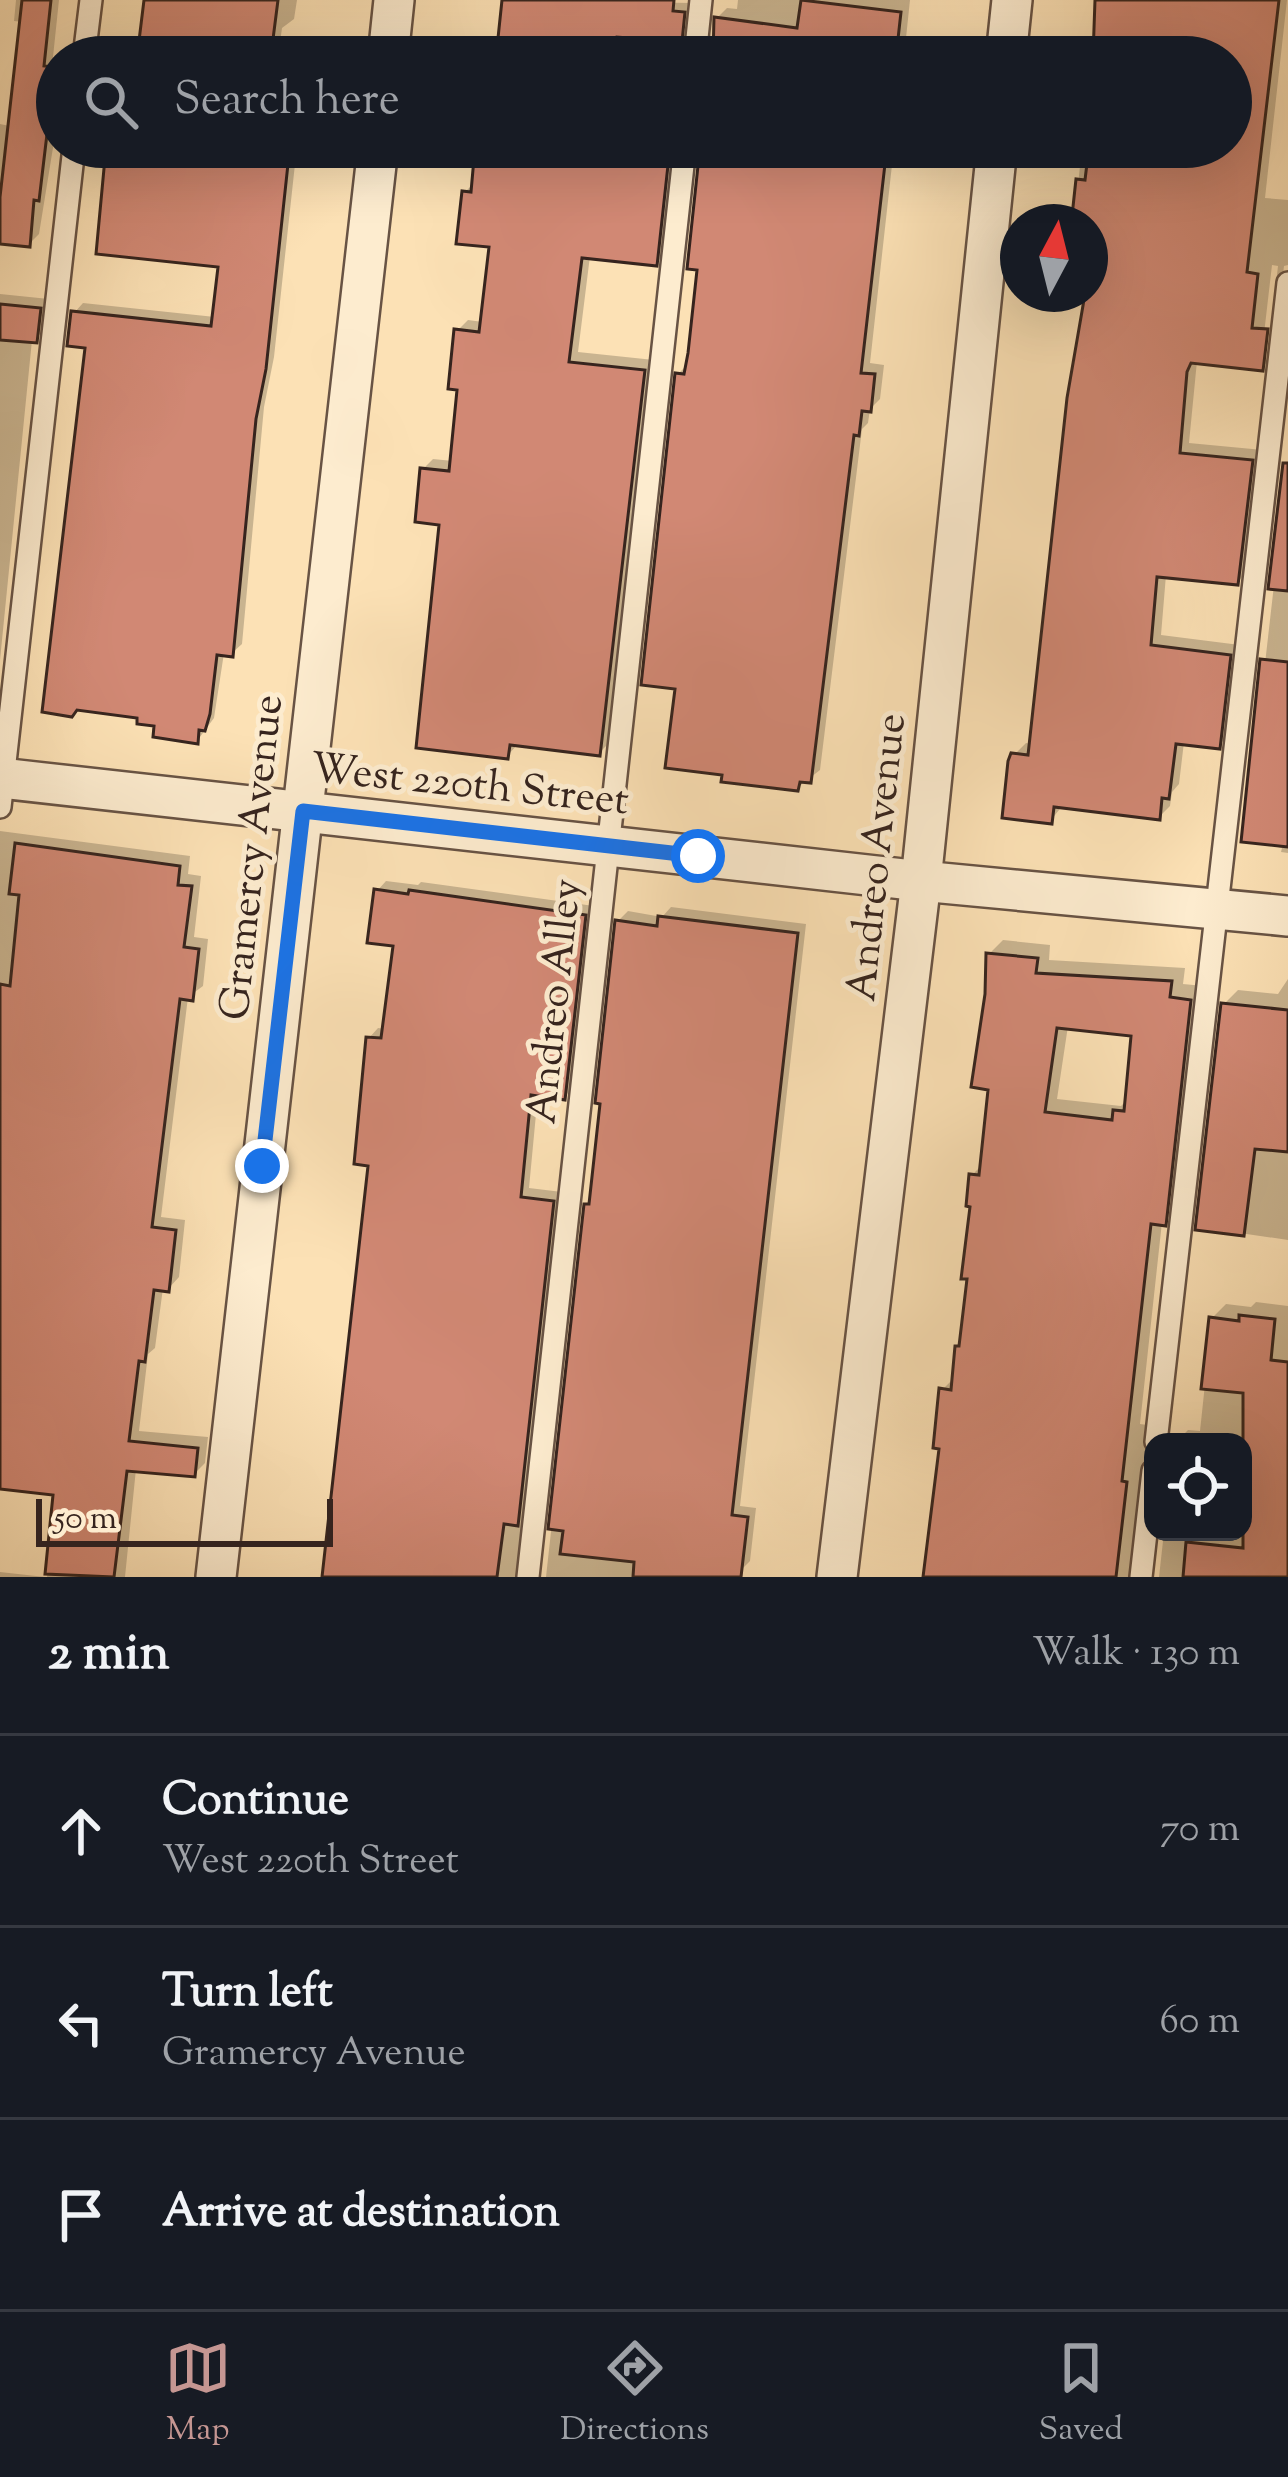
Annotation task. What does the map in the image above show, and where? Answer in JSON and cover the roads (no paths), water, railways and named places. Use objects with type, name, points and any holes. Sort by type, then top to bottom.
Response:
[{"type":"street","points":[[390,36],[394,0]]},
{"type":"street","points":[[1008,36],[1012,0]]},
{"type":"street","name":"Gramercy Avenue","points":[[216,1577],[376,168]]},
{"type":"street","name":"Andreo Avenue","points":[[837,1577],[921,881],[995,168]]},
{"type":"street","name":"West 220th Street","points":[[1,787],[303,811],[921,881],[1288,916]]},
{"type":"lane","points":[[87,36],[91,0]]},
{"type":"lane","points":[[697,36],[701,0]]},
{"type":"lane","points":[[1,787],[72,168]]},
{"type":"lane","name":"Andreo Alley","points":[[528,1577],[683,168]]},
{"type":"lane","points":[[1157,1433],[1288,283]]},
{"type":"lane","points":[[1141,1577],[1145,1541]]}]
